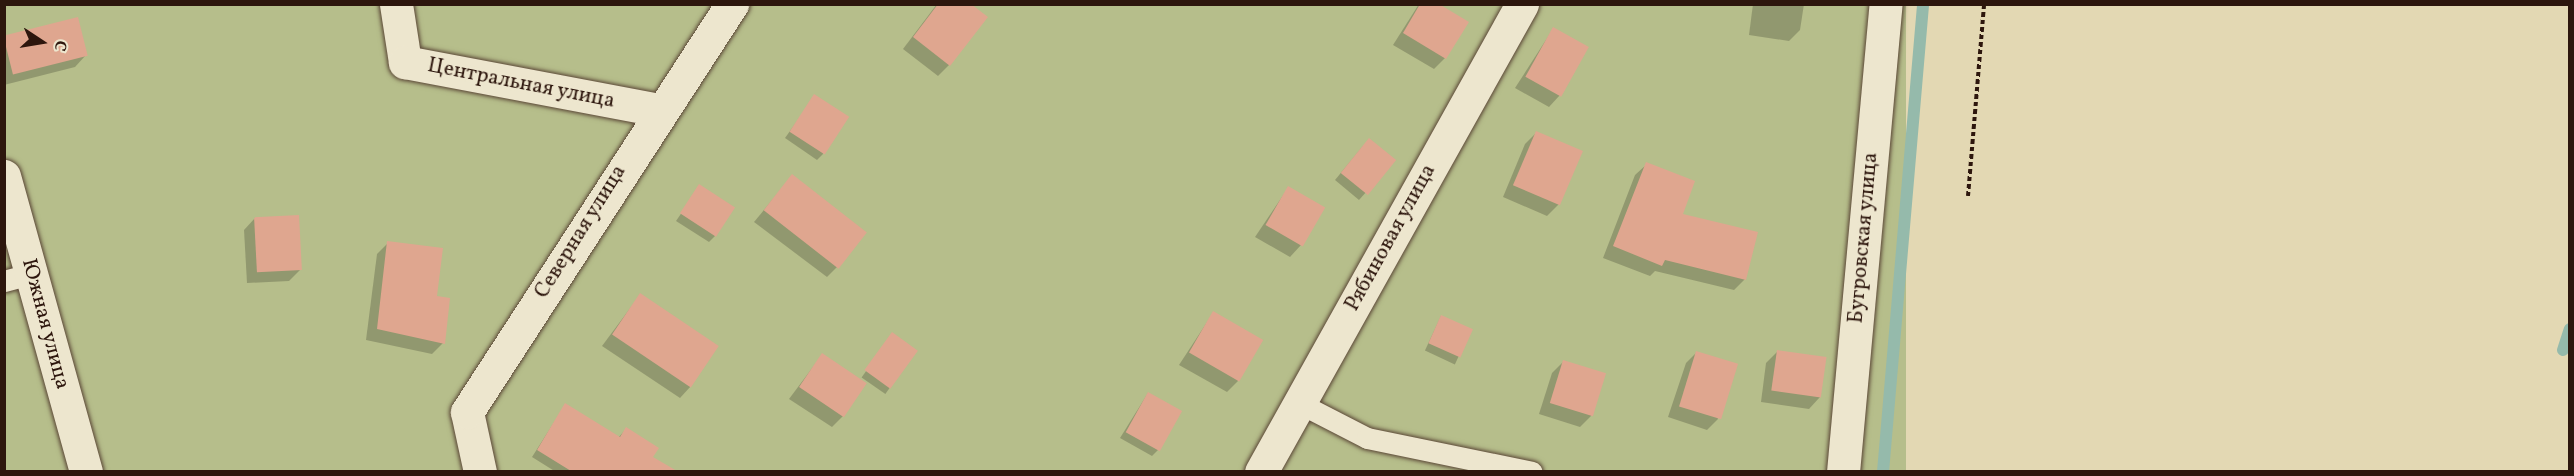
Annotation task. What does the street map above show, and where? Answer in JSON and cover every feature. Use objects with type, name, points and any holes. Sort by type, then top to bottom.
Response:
[{"type":"street","name":"Центральная улица","points":[[396,4],[405,62],[658,111]]},
{"type":"street","name":"Северная улица","points":[[480,471],[467,412],[658,111],[732,4]]},
{"type":"street","name":"Рябиновая улица","points":[[1261,471],[1522,4]]},
{"type":"street","name":"Бугровская улица","points":[[1844,471],[1886,4]]},
{"type":"street","name":"Южная улица","points":[[4,176],[18,278],[86,471]]},
{"type":"lane","points":[[1299,403],[1367,438],[1532,471]]},
{"type":"path","points":[[1968,196],[1984,4]]},
{"type":"green space","points":[[4,5],[1906,5],[1906,471],[4,471]]},
{"type":"building","points":[[938,4],[971,4],[988,17],[950,66],[913,37]]},
{"type":"building","points":[[1420,4],[1439,4],[1469,22],[1446,59],[1403,33]]},
{"type":"building","points":[[78,17],[88,56],[13,74],[4,35]]},
{"type":"building","points":[[1553,27],[1589,47],[1561,97],[1525,77]]},
{"type":"building","points":[[814,94],[849,117],[825,155],[789,132]]},
{"type":"building","points":[[1536,131],[1583,151],[1560,205],[1513,185]]},
{"type":"building","points":[[1369,138],[1396,160],[1368,195],[1341,173]]},
{"type":"building","points":[[1646,162],[1695,181],[1683,214],[1758,232],[1746,280],[1665,260],[1662,266],[1613,246]]},
{"type":"building","points":[[792,174],[867,232],[839,269],[764,210]]},
{"type":"building","points":[[699,184],[735,207],[716,237],[680,213]]},
{"type":"building","points":[[1288,186],[1325,208],[1303,246],[1266,225]]},
{"type":"building","points":[[299,215],[302,270],[257,272],[254,217]]},
{"type":"building","points":[[387,241],[443,248],[437,296],[450,298],[445,344],[377,329]]},
{"type":"building","points":[[640,293],[719,346],[691,388],[612,334]]},
{"type":"building","points":[[1213,311],[1263,340],[1239,382],[1189,353]]},
{"type":"building","points":[[1441,315],[1473,329],[1460,358],[1428,343]]},
{"type":"building","points":[[892,332],[918,351],[890,389],[864,370]]},
{"type":"building","points":[[1777,350],[1827,357],[1821,398],[1771,391]]},
{"type":"building","points":[[1696,351],[1738,364],[1721,419],[1679,406]]},
{"type":"building","points":[[822,353],[867,383],[844,417],[799,387]]},
{"type":"building","points":[[1563,360],[1606,373],[1593,416],[1550,403]]},
{"type":"building","points":[[1148,392],[1182,411],[1160,451],[1126,432]]},
{"type":"building","points":[[565,403],[620,437],[626,427],[659,448],[653,457],[677,471],[571,471],[537,450]]},
{"type":"waterway","points":[[1883,472],[1923,4]]},
{"type":"waterway","points":[[2563,350],[2570,329]]}]
